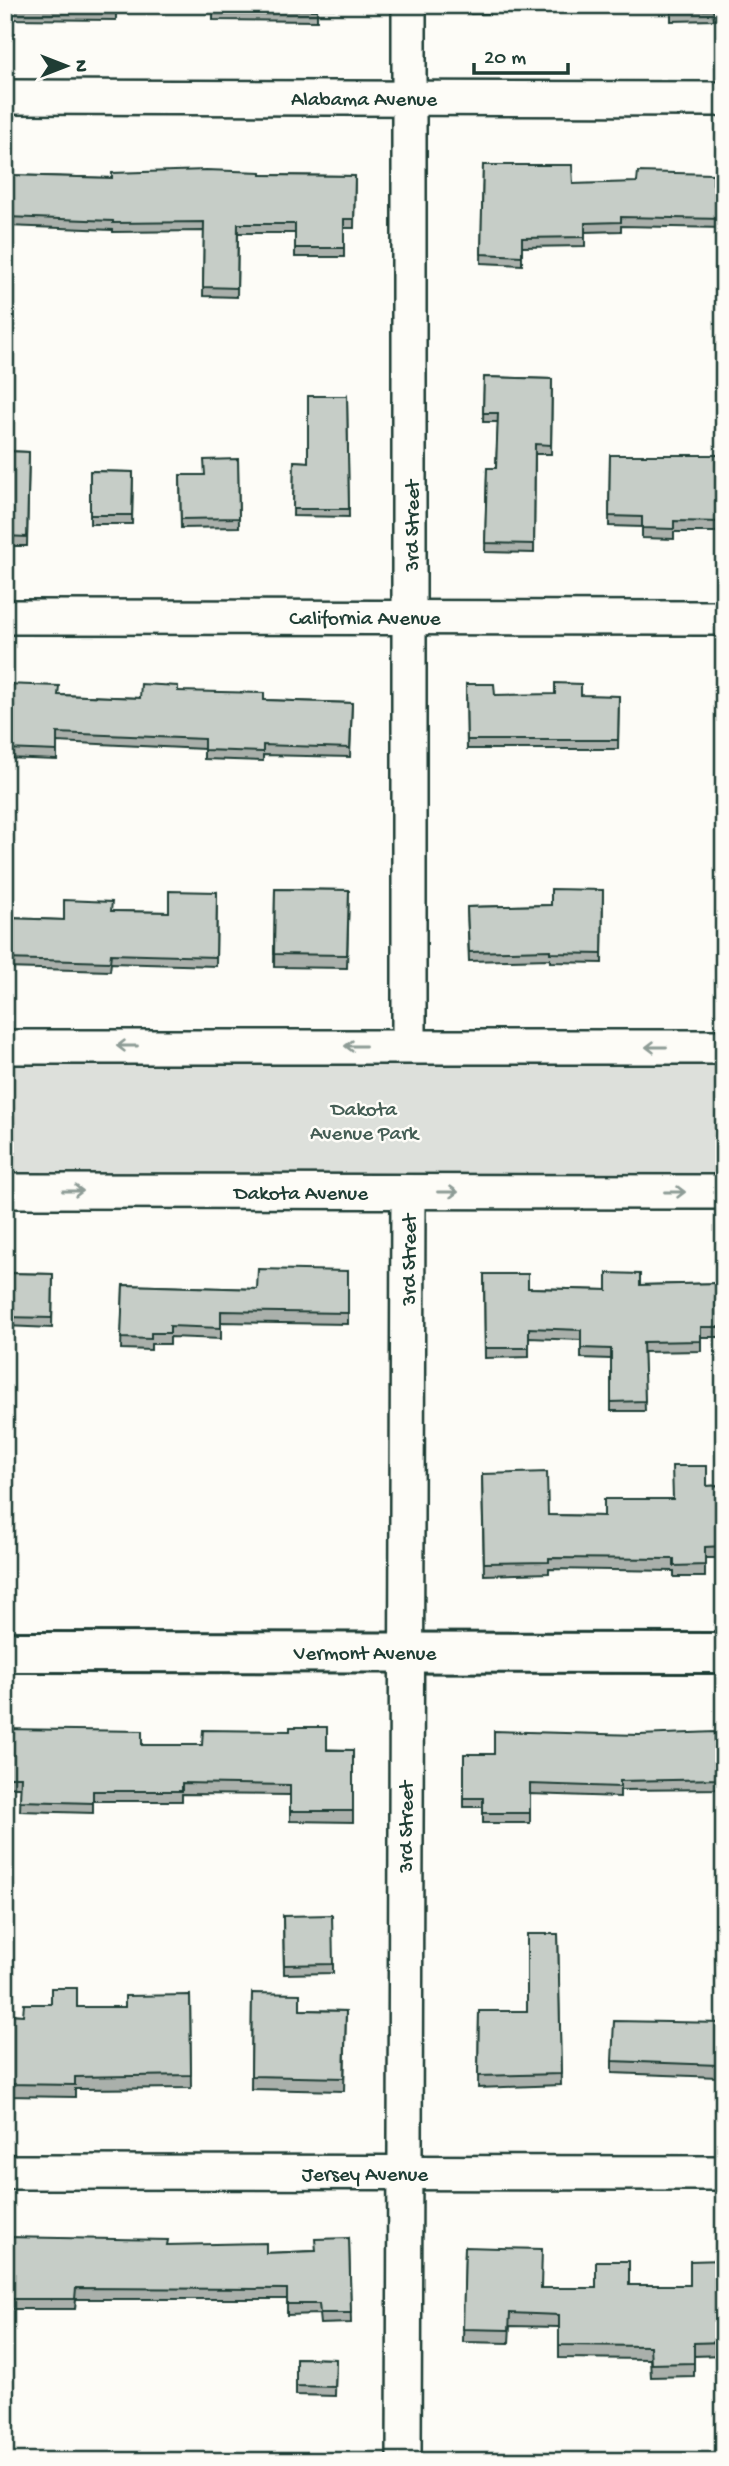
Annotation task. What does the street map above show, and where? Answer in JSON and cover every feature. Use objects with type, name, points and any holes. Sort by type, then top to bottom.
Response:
[{"type":"street","name":"3rd Street","points":[[409,1046],[410,5]]},
{"type":"street","name":"Alabama Avenue","points":[[5,97],[724,99]]},
{"type":"street","name":"California Avenue","points":[[5,617],[724,618]]},
{"type":"street","points":[[5,1046],[724,1047]]},
{"type":"street","name":"Dakota Avenue","points":[[5,1191],[724,1192]]},
{"type":"street","name":"3rd Street","points":[[404,2461],[408,1192]]},
{"type":"street","name":"Vermont Avenue","points":[[5,1652],[724,1653]]},
{"type":"street","name":"Jersey Avenue","points":[[5,2172],[724,2173]]},
{"type":"green space","name":"Dakota Avenue Park","points":[[5,1063],[724,1064],[724,1178],[5,1177]]},
{"type":"building","points":[[5,5],[116,5],[116,9],[5,8]]},
{"type":"building","points":[[213,5],[317,5],[317,10],[213,9]]},
{"type":"building","points":[[671,5],[713,5],[714,10],[671,11]]},
{"type":"building","points":[[483,165],[572,165],[573,184],[637,182],[638,172],[713,174],[713,184],[724,183],[724,219],[621,217],[621,222],[585,223],[585,237],[522,238],[522,256],[481,254]]},
{"type":"building","points":[[5,170],[8,170],[8,175],[112,178],[112,173],[206,170],[261,172],[261,175],[355,176],[354,219],[344,219],[344,248],[295,248],[295,224],[238,224],[237,288],[203,287],[204,222],[113,223],[7,217],[5,228]]},
{"type":"building","points":[[484,377],[552,379],[551,445],[535,444],[534,544],[485,543],[487,468],[496,468],[498,413],[483,413]]},
{"type":"building","points":[[308,396],[347,396],[349,509],[293,509],[294,461],[308,462]]},
{"type":"building","points":[[5,451],[29,452],[27,537],[5,536]]},
{"type":"building","points":[[610,455],[724,455],[724,522],[674,521],[674,529],[642,528],[642,517],[609,516]]},
{"type":"building","points":[[238,459],[239,518],[181,519],[180,475],[205,475],[204,460]]},
{"type":"building","points":[[90,471],[133,472],[132,515],[90,515]]},
{"type":"building","points":[[555,683],[581,684],[581,695],[619,696],[618,740],[467,740],[466,684],[494,684],[495,695],[555,694]]},
{"type":"building","points":[[5,684],[59,686],[58,695],[140,698],[141,684],[178,686],[178,691],[264,693],[264,700],[352,703],[350,748],[263,745],[263,752],[204,750],[204,739],[57,733],[57,751],[5,749]]},
{"type":"building","points":[[275,889],[349,890],[347,955],[274,954]]},
{"type":"building","points":[[551,889],[603,890],[602,954],[550,953],[550,950],[469,952],[467,907],[551,905]]},
{"type":"building","points":[[169,891],[217,892],[216,957],[111,954],[110,962],[5,959],[5,914],[6,918],[64,920],[64,900],[112,902],[111,911],[169,912]]},
{"type":"building","points":[[258,1269],[348,1271],[348,1313],[221,1311],[221,1328],[170,1326],[170,1333],[151,1333],[151,1339],[121,1338],[123,1285],[257,1289]]},
{"type":"building","points":[[5,1273],[53,1274],[52,1318],[5,1317]]},
{"type":"building","points":[[607,1273],[640,1274],[640,1285],[724,1283],[724,1327],[701,1327],[701,1341],[643,1342],[645,1401],[611,1402],[611,1349],[581,1348],[581,1330],[529,1328],[529,1348],[485,1348],[484,1274],[528,1274],[528,1288],[607,1290]]},
{"type":"building","points":[[672,1466],[707,1466],[707,1486],[724,1485],[724,1546],[705,1547],[705,1565],[674,1566],[674,1559],[549,1558],[549,1562],[484,1563],[482,1474],[547,1472],[548,1515],[604,1516],[604,1499],[673,1499]]},
{"type":"building","points":[[290,1727],[327,1727],[327,1750],[353,1750],[353,1811],[290,1811],[290,1785],[182,1783],[182,1791],[93,1791],[93,1803],[20,1801],[21,1777],[5,1777],[5,1729],[142,1731],[142,1745],[202,1745],[203,1730],[290,1731]]},
{"type":"building","points":[[494,1731],[639,1735],[715,1732],[715,1745],[724,1745],[724,1779],[620,1781],[620,1787],[530,1784],[530,1813],[483,1813],[483,1798],[464,1798],[464,1754],[494,1754]]},
{"type":"building","points":[[332,1915],[333,1964],[284,1965],[283,1916]]},
{"type":"building","points":[[527,1934],[558,1934],[561,2074],[478,2076],[479,2011],[527,2011]]},
{"type":"building","points":[[51,1988],[77,1988],[77,2007],[125,2007],[125,1996],[190,1995],[191,2075],[75,2077],[75,2085],[5,2084],[5,2014],[23,2015],[24,2004],[51,2004]]},
{"type":"building","points":[[252,1993],[300,1994],[300,2010],[346,2011],[344,2078],[251,2076]]},
{"type":"building","points":[[614,2021],[724,2023],[724,2062],[718,2062],[718,2065],[612,2061]]},
{"type":"building","points":[[5,2237],[168,2240],[167,2245],[266,2243],[266,2253],[316,2251],[315,2239],[349,2238],[351,2313],[320,2313],[319,2304],[287,2304],[287,2289],[76,2288],[75,2299],[5,2299]]},
{"type":"building","points":[[465,2247],[542,2249],[541,2288],[596,2288],[596,2261],[629,2261],[629,2285],[690,2285],[690,2261],[724,2260],[723,2342],[694,2343],[694,2363],[651,2364],[650,2346],[559,2345],[559,2315],[510,2313],[509,2330],[463,2329]]},
{"type":"building","points":[[296,2358],[336,2359],[335,2387],[296,2386]]},
{"type":"building","points":[[518,2459],[518,2461],[475,2461]]}]
